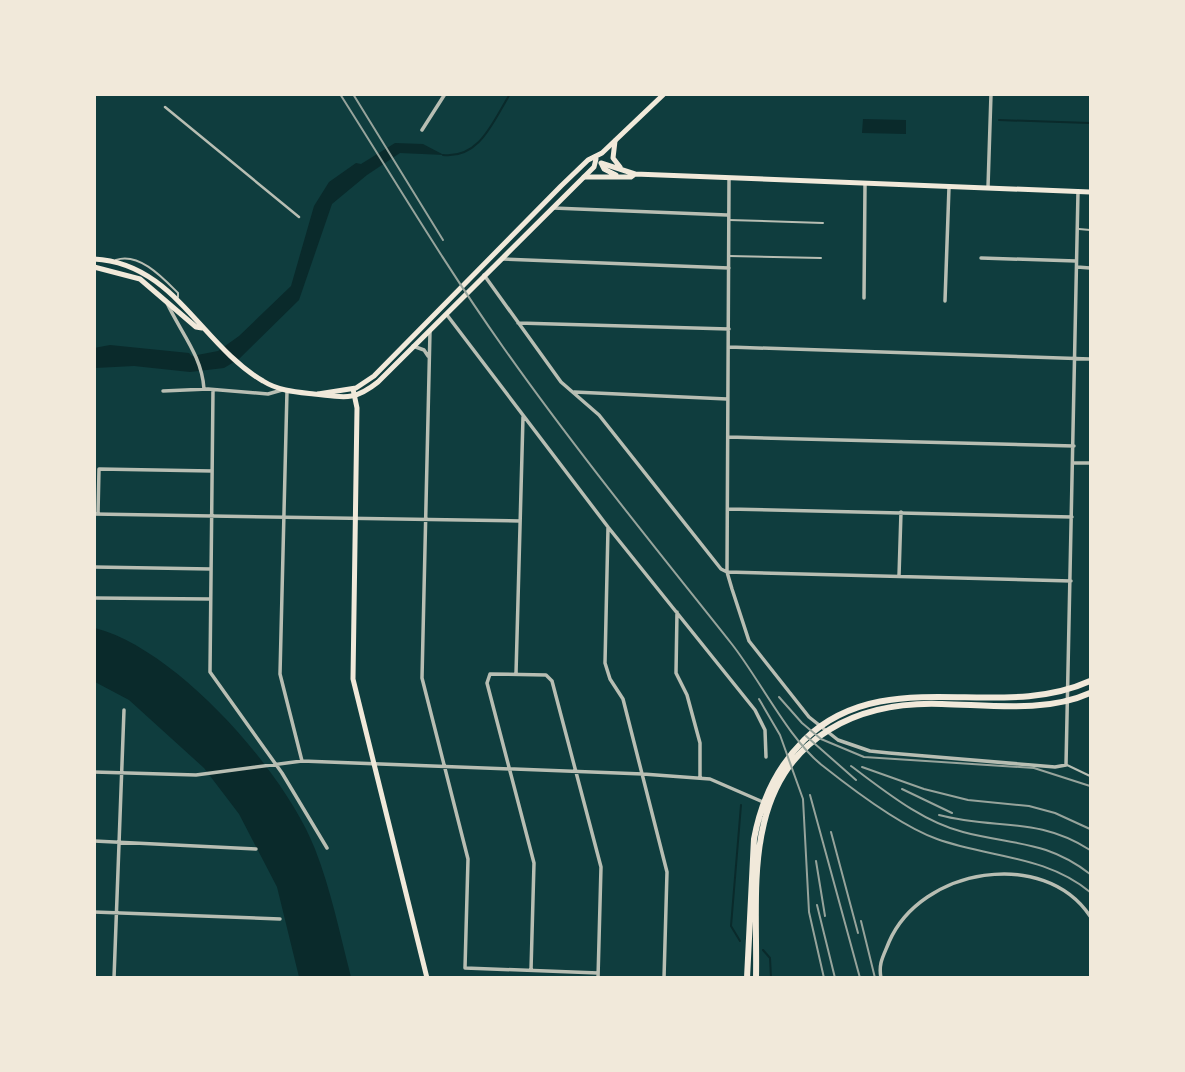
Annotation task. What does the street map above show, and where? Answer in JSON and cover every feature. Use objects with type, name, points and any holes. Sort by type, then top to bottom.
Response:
[{"type":"highway","points":[[747,978],[754,839],[763,802],[781,773],[811,742],[841,717],[876,701],[900,697],[1030,696],[1069,689],[1090,681]]},
{"type":"highway","points":[[841,717],[900,704],[1015,705],[1069,700],[1090,692]]},
{"type":"highway","points":[[756,978],[760,844],[766,814],[781,773]]},
{"type":"main road","points":[[318,394],[330,390],[353,389],[374,376],[500,259],[664,94]]},
{"type":"main road","points":[[615,141],[614,161],[623,169]]},
{"type":"main road","points":[[480,276],[588,160],[599,161],[635,174],[729,180],[1090,192]]},
{"type":"main road","points":[[599,161],[604,169],[616,175]]},
{"type":"main road","points":[[583,177],[631,177],[635,174]]},
{"type":"main road","points":[[94,258],[115,260],[145,273],[200,321],[202,328],[239,363],[261,380],[285,391],[318,394],[329,398],[355,396],[378,382],[446,313],[450,304]]},
{"type":"main road","points":[[94,267],[135,276],[196,327],[202,328]]},
{"type":"main road","points":[[353,389],[355,519],[352,673],[428,978]]},
{"type":"street","points":[[422,130],[445,94]]},
{"type":"street","points":[[988,189],[991,94]]},
{"type":"street","points":[[165,107],[299,217]]},
{"type":"street","points":[[729,180],[727,572],[749,641],[809,717],[838,740],[870,751],[1055,767],[1066,765],[1069,700],[1078,191]]},
{"type":"street","points":[[864,298],[865,185]]},
{"type":"street","points":[[945,301],[948,187]]},
{"type":"street","points":[[551,208],[729,217]]},
{"type":"street","points":[[981,258],[1077,261]]},
{"type":"street","points":[[500,259],[729,268]]},
{"type":"street","points":[[1077,267],[1090,268]]},
{"type":"street","points":[[480,276],[561,382],[599,415],[713,562],[727,572],[1071,582]]},
{"type":"street","points":[[164,298],[182,336],[197,355],[204,374],[204,389]]},
{"type":"street","points":[[446,313],[608,527],[762,720],[766,757]]},
{"type":"street","points":[[518,323],[729,329]]},
{"type":"street","points":[[430,328],[422,678],[468,859],[465,968],[598,975],[601,867],[549,676],[487,676],[534,863],[531,970]]},
{"type":"street","points":[[413,346],[424,349],[428,356]]},
{"type":"street","points":[[729,347],[1090,359]]},
{"type":"street","points":[[163,391],[204,389],[255,394],[285,391],[280,674],[297,761]]},
{"type":"street","points":[[213,390],[210,672],[277,765],[327,848]]},
{"type":"street","points":[[572,392],[728,399]]},
{"type":"street","points":[[516,674],[523,417]]},
{"type":"street","points":[[728,437],[1074,446]]},
{"type":"street","points":[[1074,463],[1090,463]]},
{"type":"street","points":[[212,471],[99,469],[96,514],[520,521]]},
{"type":"street","points":[[728,509],[1072,517]]},
{"type":"street","points":[[899,576],[901,512]]},
{"type":"street","points":[[608,527],[605,657],[608,675],[623,699],[667,872],[664,978]]},
{"type":"street","points":[[94,567],[211,569]]},
{"type":"street","points":[[94,598],[210,599]]},
{"type":"street","points":[[677,612],[676,673],[687,695],[700,743],[700,778]]},
{"type":"street","points":[[114,978],[124,710]]},
{"type":"street","points":[[94,772],[207,773],[297,761],[643,775],[700,778],[763,802]]},
{"type":"street","points":[[94,841],[256,849]]},
{"type":"street","points":[[881,978],[879,966],[897,923],[937,889],[983,874],[1033,876],[1079,899],[1090,916]]},
{"type":"street","points":[[94,912],[279,919]]},
{"type":"lane","points":[[729,217],[823,223]]},
{"type":"lane","points":[[1077,229],[1090,230]]},
{"type":"lane","points":[[729,256],[821,258]]},
{"type":"lane","points":[[1066,765],[1090,776]]},
{"type":"water","points":[[863,119],[906,120],[906,134],[862,133]]},
{"type":"water","points":[[395,143],[423,144],[444,155],[400,153],[367,175],[332,204],[299,300],[239,359],[224,368],[190,372],[134,366],[95,368],[94,348],[110,345],[189,353],[192,356],[218,351],[239,336],[291,286],[314,206],[329,182],[356,163],[361,164]]},
{"type":"water","points":[[95,628],[127,640],[193,687],[254,751],[280,785],[300,818],[321,865],[351,977],[299,977],[277,887],[239,814],[204,768],[129,700],[95,682]]},
{"type":"waterway","points":[[443,155],[456,155],[476,145],[510,94]]},
{"type":"waterway","points":[[999,120],[1090,123]]},
{"type":"waterway","points":[[740,941],[731,926],[741,805]]},
{"type":"waterway","points":[[763,950],[770,958],[771,978]]},
{"type":"railway","points":[[340,94],[440,253],[530,385],[742,657],[786,725],[810,755],[863,796],[924,833],[957,845],[1036,864],[1073,880],[1090,892]]},
{"type":"railway","points":[[353,94],[443,240]]},
{"type":"railway","points":[[779,697],[802,723],[821,739],[864,757],[1034,768],[1090,786]]},
{"type":"railway","points":[[759,699],[780,735],[803,799],[809,912],[824,978]]},
{"type":"railway","points":[[806,736],[856,780]]},
{"type":"railway","points":[[851,766],[933,821],[963,832],[1043,849],[1074,863],[1090,874]]},
{"type":"railway","points":[[862,767],[924,789],[968,800],[1029,806],[1055,813],[1090,829]]},
{"type":"railway","points":[[902,789],[952,813]]},
{"type":"railway","points":[[810,795],[860,978]]},
{"type":"railway","points":[[939,815],[1052,832],[1090,850]]},
{"type":"railway","points":[[831,832],[858,933]]},
{"type":"railway","points":[[816,861],[825,916]]},
{"type":"railway","points":[[817,905],[835,978]]},
{"type":"railway","points":[[861,921],[875,978]]}]
